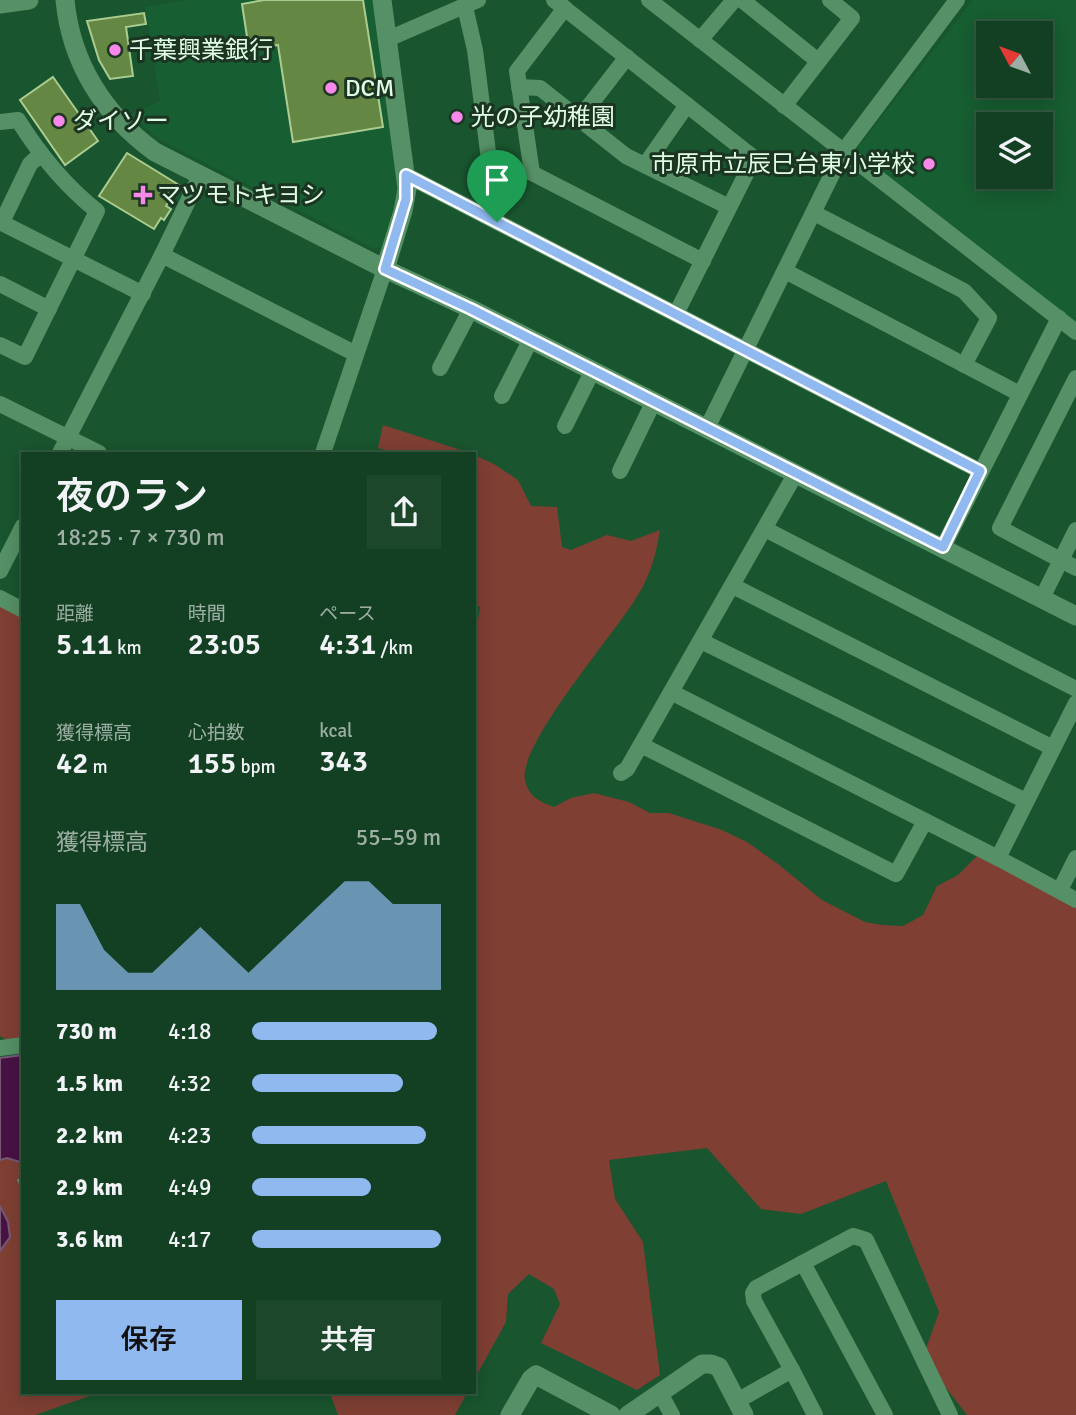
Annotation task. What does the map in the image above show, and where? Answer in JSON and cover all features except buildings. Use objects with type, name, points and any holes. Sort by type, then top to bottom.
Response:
[{"type":"street","points":[[0,4],[29,0]]},
{"type":"street","points":[[65,0],[71,36],[96,93],[123,127],[155,152],[385,269],[593,370],[1076,616]]},
{"type":"street","points":[[323,452],[406,199],[406,175],[383,0]]},
{"type":"street","points":[[649,0],[1076,332]]},
{"type":"street","points":[[700,40],[734,0]]},
{"type":"street","points":[[742,0],[818,61]]},
{"type":"street","points":[[784,106],[852,18],[830,0]]},
{"type":"street","points":[[707,428],[844,152],[957,0]]},
{"type":"street","points":[[388,39],[472,3],[475,50],[497,222]]},
{"type":"street","points":[[676,314],[703,261],[754,158],[559,4],[517,71],[532,173],[703,261]]},
{"type":"street","points":[[579,119],[627,57]]},
{"type":"street","points":[[519,87],[540,88],[626,156],[729,207]]},
{"type":"street","points":[[645,165],[687,105]]},
{"type":"street","points":[[0,122],[18,120],[40,155],[76,195],[97,211],[25,357],[0,345]]},
{"type":"street","points":[[40,155],[30,164],[1,222],[143,294]]},
{"type":"street","points":[[406,175],[980,471]]},
{"type":"street","points":[[61,452],[143,294],[200,176]]},
{"type":"street","points":[[814,213],[964,291],[989,318],[964,365]]},
{"type":"street","points":[[162,255],[356,354]]},
{"type":"street","points":[[785,271],[1020,394]]},
{"type":"street","points":[[0,284],[49,309]]},
{"type":"street","points":[[440,368],[471,309]]},
{"type":"street","points":[[943,547],[1059,318]]},
{"type":"street","points":[[502,396],[531,339]]},
{"type":"street","points":[[565,426],[593,370]]},
{"type":"street","points":[[1076,378],[1000,528],[1076,568]]},
{"type":"street","points":[[620,471],[654,401]]},
{"type":"street","points":[[0,404],[97,452]]},
{"type":"street","points":[[621,773],[627,769],[796,473]]},
{"type":"street","points":[[765,529],[1076,690]]},
{"type":"street","points":[[0,571],[21,530]]},
{"type":"street","points":[[1042,598],[1076,530]]},
{"type":"street","points":[[733,586],[1053,748]]},
{"type":"street","points":[[0,598],[21,609]]},
{"type":"street","points":[[701,641],[1026,801]]},
{"type":"street","points":[[671,692],[1076,900]]},
{"type":"street","points":[[998,858],[1076,702]]},
{"type":"street","points":[[641,744],[897,874],[925,821]]},
{"type":"street","points":[[1060,890],[1076,858]]},
{"type":"street","points":[[0,1048],[21,1045]]},
{"type":"street","points":[[815,1415],[754,1301],[754,1293],[756,1288],[853,1236],[866,1240],[950,1415]]},
{"type":"street","points":[[803,1263],[885,1415]]},
{"type":"street","points":[[628,1415],[702,1364],[719,1367],[741,1408],[792,1370]]},
{"type":"street","points":[[509,1415],[536,1375],[611,1415]]},
{"type":"street","points":[[660,1393],[672,1415]]},
{"type":"shaded area","points":[[186,0],[373,0],[397,189],[397,198],[381,247],[374,249],[158,139],[130,114],[160,101],[145,7]]},
{"type":"shaded area","name":"市原市立辰巳台東小学校","points":[[973,0],[1076,0],[1076,324],[854,152]]},
{"type":"shaded area","points":[[383,425],[467,452],[393,452],[378,448]]},
{"type":"shaded area","points":[[476,456],[518,480],[531,506],[557,507],[562,547],[571,550],[607,535],[631,541],[660,530],[652,564],[638,595],[571,687],[537,741],[527,763],[525,780],[535,798],[554,807],[571,798],[594,793],[629,802],[650,813],[669,813],[722,830],[747,842],[822,900],[865,922],[903,926],[923,915],[937,886],[958,875],[980,853],[1076,907],[1076,1415],[967,1415],[924,1354],[939,1312],[886,1181],[801,1214],[761,1209],[707,1148],[609,1160],[615,1199],[643,1242],[660,1375],[637,1390],[541,1343],[560,1304],[554,1289],[529,1274],[508,1294],[506,1322],[476,1376],[476,620],[480,607],[476,605]]},
{"type":"shaded area","points":[[0,599],[21,610],[21,1041],[10,1042],[0,1036]]},
{"type":"shaded area","points":[[21,1055],[21,1162],[7,1158],[0,1160],[0,1058]]},
{"type":"shaded area","points":[[7,1158],[21,1162],[21,1394],[95,1394],[35,1415],[0,1415],[0,1251],[8,1222],[0,1206],[0,1160]]},
{"type":"shaded area","points":[[0,1206],[8,1222],[10,1237],[0,1251]]},
{"type":"shaded area","points":[[330,1394],[466,1394],[455,1415],[338,1415]]},
{"type":"place","name":"千葉興業銀行","points":[[115,50]]},
{"type":"place","name":"DCM","points":[[331,88]]},
{"type":"place","name":"光の子幼稚園","points":[[457,117]]},
{"type":"place","name":"ダイソー","points":[[59,121]]},
{"type":"place","name":"市原市立辰巳台東小学校","points":[[929,164]]},
{"type":"place","name":"マツモトキヨシ","points":[[143,195]]},
{"type":"route","points":[[406,175],[497,222],[980,471],[943,547],[471,309],[385,269],[406,199],[406,175]]}]
